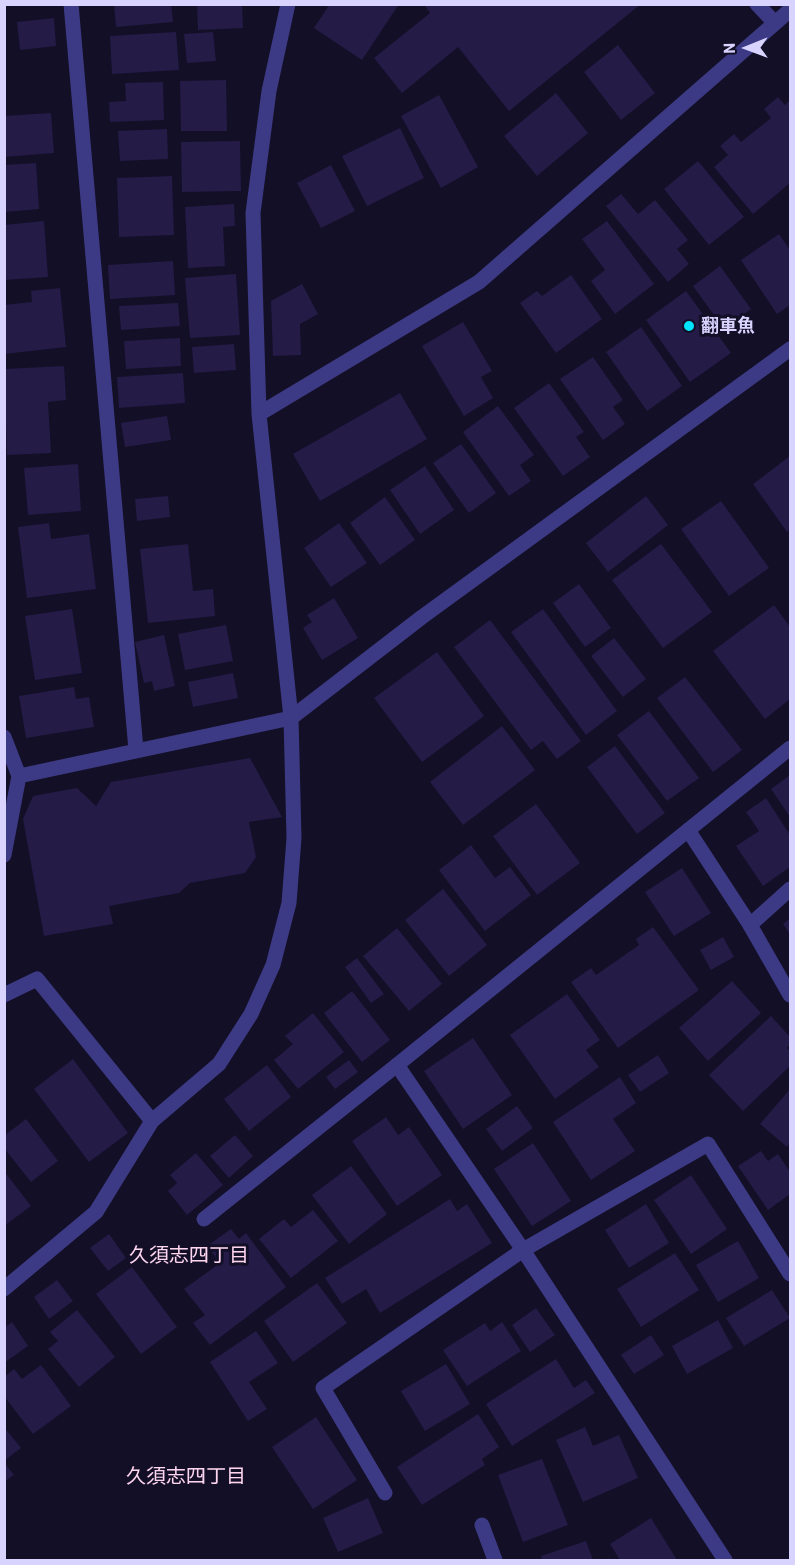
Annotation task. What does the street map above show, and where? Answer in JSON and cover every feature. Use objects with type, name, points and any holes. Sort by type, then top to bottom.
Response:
[{"type":"street","points":[[71,4],[136,750]]},
{"type":"street","points":[[4,1289],[96,1212],[152,1120],[219,1064],[251,1014],[273,965],[289,903],[294,838],[291,718],[259,414],[253,213],[269,91],[288,4]]},
{"type":"street","points":[[757,4],[775,23]]},
{"type":"street","points":[[259,414],[479,282],[790,10]]},
{"type":"street","points":[[19,777],[291,718],[431,610],[790,349]]},
{"type":"street","points":[[4,737],[19,777],[4,855]]},
{"type":"street","points":[[204,1219],[790,748]]},
{"type":"street","points":[[688,830],[750,925],[790,995]]},
{"type":"street","points":[[750,925],[790,889]]},
{"type":"street","points":[[5,994],[37,979],[152,1120]]},
{"type":"street","points":[[397,1065],[523,1250],[725,1560]]},
{"type":"street","points":[[385,1493],[323,1388],[523,1250],[708,1144],[790,1274]]},
{"type":"street","points":[[482,1525],[495,1560]]},
{"type":"building","points":[[114,4],[171,4],[173,22],[116,27]]},
{"type":"building","points":[[197,4],[242,4],[243,28],[198,30]]},
{"type":"building","points":[[325,4],[399,4],[362,60],[314,28],[328,7]]},
{"type":"building","points":[[424,4],[641,4],[509,111],[458,47],[402,93],[374,58],[430,13]]},
{"type":"building","points":[[54,18],[56,46],[20,50],[17,22]]},
{"type":"building","points":[[176,32],[179,70],[112,74],[110,36]]},
{"type":"building","points":[[213,32],[216,61],[187,63],[184,34]]},
{"type":"building","points":[[618,45],[655,93],[621,120],[584,72]]},
{"type":"building","points":[[226,80],[227,131],[181,131],[180,81]]},
{"type":"building","points":[[163,82],[164,120],[110,122],[109,102],[126,101],[125,83]]},
{"type":"building","points":[[556,93],[588,133],[537,176],[504,136]]},
{"type":"building","points":[[439,95],[478,167],[441,188],[401,116]]},
{"type":"building","points":[[778,97],[785,105],[790,100],[790,183],[753,214],[714,167],[728,155],[720,146],[734,134],[741,142],[771,118],[764,109]]},
{"type":"building","points":[[51,113],[54,153],[4,157],[4,116]]},
{"type":"building","points":[[400,128],[424,178],[367,206],[342,156]]},
{"type":"building","points":[[167,129],[168,159],[120,161],[118,131]]},
{"type":"building","points":[[240,141],[241,191],[182,192],[181,142]]},
{"type":"building","points":[[698,161],[744,217],[709,245],[664,189]]},
{"type":"building","points":[[36,163],[39,209],[4,212],[4,165]]},
{"type":"building","points":[[331,165],[355,211],[321,228],[297,183]]},
{"type":"building","points":[[172,176],[174,235],[119,237],[117,178]]},
{"type":"building","points":[[621,194],[638,214],[655,200],[688,240],[677,249],[689,264],[668,282],[606,206]]},
{"type":"building","points":[[234,204],[235,226],[223,227],[225,266],[188,268],[185,207]]},
{"type":"building","points":[[44,221],[48,277],[4,280],[4,225]]},
{"type":"building","points":[[607,221],[654,284],[615,314],[591,281],[605,270],[582,239]]},
{"type":"building","points":[[779,234],[790,250],[790,305],[777,314],[741,260]]},
{"type":"building","points":[[173,261],[175,295],[110,299],[108,265]]},
{"type":"building","points":[[720,266],[751,309],[724,329],[693,286]]},
{"type":"building","points":[[236,274],[240,335],[190,338],[185,278]]},
{"type":"building","points":[[571,275],[602,319],[556,353],[520,303],[537,291],[542,296]]},
{"type":"building","points":[[302,284],[318,314],[300,324],[301,355],[273,356],[271,301]]},
{"type":"building","points":[[60,288],[66,347],[4,354],[4,305],[32,302],[31,291]]},
{"type":"building","points":[[686,291],[731,353],[690,382],[646,320]]},
{"type":"building","points":[[178,303],[180,326],[121,330],[119,306]]},
{"type":"building","points":[[463,322],[492,371],[481,377],[493,398],[464,416],[422,346]]},
{"type":"building","points":[[641,327],[682,386],[647,411],[606,352]]},
{"type":"building","points":[[180,338],[181,366],[126,369],[124,341]]},
{"type":"building","points":[[234,344],[236,370],[194,373],[192,347]]},
{"type":"building","points":[[593,357],[623,400],[613,407],[625,424],[603,440],[560,379]]},
{"type":"building","points":[[64,366],[66,400],[48,402],[51,453],[7,455],[4,369]]},
{"type":"building","points":[[183,373],[185,403],[119,408],[117,377]]},
{"type":"building","points":[[549,383],[584,432],[576,437],[590,457],[563,476],[514,408]]},
{"type":"building","points":[[400,393],[427,439],[320,501],[293,454]]},
{"type":"building","points":[[498,406],[534,455],[520,465],[531,481],[509,496],[463,432]]},
{"type":"building","points":[[167,416],[171,440],[125,447],[121,423]]},
{"type":"building","points":[[461,444],[496,493],[469,513],[433,463]]},
{"type":"building","points":[[790,456],[790,529],[787,532],[753,484]]},
{"type":"building","points":[[78,464],[81,511],[28,515],[24,468]]},
{"type":"building","points":[[425,466],[454,510],[420,534],[390,490]]},
{"type":"building","points":[[168,496],[170,517],[137,521],[135,499]]},
{"type":"building","points":[[646,496],[668,525],[608,572],[586,543]]},
{"type":"building","points":[[385,497],[415,540],[380,565],[350,523]]},
{"type":"building","points":[[721,501],[769,568],[729,596],[681,529]]},
{"type":"building","points":[[49,523],[51,539],[89,534],[96,589],[27,598],[18,527]]},
{"type":"building","points":[[339,523],[367,563],[331,587],[304,548]]},
{"type":"building","points":[[188,544],[193,591],[213,589],[215,616],[148,623],[140,549]]},
{"type":"building","points":[[661,544],[712,612],[663,648],[612,580]]},
{"type":"building","points":[[579,584],[611,628],[585,647],[553,603]]},
{"type":"building","points":[[334,598],[358,638],[322,660],[303,628],[312,622],[307,615]]},
{"type":"building","points":[[774,605],[790,627],[790,699],[765,719],[713,651]]},
{"type":"building","points":[[72,609],[82,673],[35,680],[25,616]]},
{"type":"building","points":[[543,609],[617,711],[586,735],[511,632]]},
{"type":"building","points":[[490,620],[581,741],[557,759],[543,741],[531,750],[454,647]]},
{"type":"building","points":[[226,625],[233,661],[185,670],[178,634]]},
{"type":"building","points":[[164,635],[175,686],[154,691],[152,681],[144,683],[135,642]]},
{"type":"building","points":[[614,638],[646,679],[623,697],[591,656]]},
{"type":"building","points":[[437,652],[484,716],[422,762],[374,698]]},
{"type":"building","points":[[233,673],[238,698],[193,707],[188,682]]},
{"type":"building","points":[[685,677],[742,750],[713,772],[657,698]]},
{"type":"building","points":[[74,687],[76,699],[89,697],[94,727],[26,738],[19,696]]},
{"type":"building","points":[[649,711],[699,778],[667,801],[617,735]]},
{"type":"building","points":[[502,726],[535,770],[463,825],[430,782]]},
{"type":"building","points":[[615,746],[665,813],[637,834],[587,767]]},
{"type":"building","points":[[250,758],[282,817],[249,822],[256,857],[245,873],[190,883],[179,893],[109,906],[113,924],[44,936],[23,819],[33,796],[77,788],[96,806],[111,782]]},
{"type":"building","points":[[790,775],[790,817],[771,789]]},
{"type":"building","points":[[766,798],[790,835],[790,867],[763,886],[736,846],[759,831],[746,812]]},
{"type":"building","points":[[536,804],[580,863],[537,895],[493,836]]},
{"type":"building","points":[[471,845],[495,878],[510,867],[531,895],[485,931],[439,870]]},
{"type":"building","points":[[682,868],[711,913],[674,936],[645,892]]},
{"type":"building","points":[[443,889],[487,945],[449,976],[405,920]]},
{"type":"building","points":[[790,918],[790,934],[783,924]]},
{"type":"building","points":[[653,927],[699,990],[618,1048],[571,982],[591,968],[596,975],[639,945],[636,939]]},
{"type":"building","points":[[397,928],[442,984],[409,1011],[363,956]]},
{"type":"building","points":[[723,937],[734,957],[711,970],[700,950]]},
{"type":"building","points":[[357,958],[384,994],[371,1003],[345,967]]},
{"type":"building","points":[[732,981],[761,1013],[708,1061],[679,1028]]},
{"type":"building","points":[[352,991],[390,1040],[362,1062],[324,1013]]},
{"type":"building","points":[[567,994],[600,1040],[586,1050],[599,1067],[555,1099],[510,1035]]},
{"type":"building","points":[[313,1013],[344,1052],[298,1089],[274,1060],[293,1044],[285,1036]]},
{"type":"building","points":[[771,1016],[790,1037],[790,1044],[787,1048],[790,1051],[790,1066],[743,1111],[709,1075]]},
{"type":"building","points":[[473,1038],[512,1095],[463,1129],[424,1071]]},
{"type":"building","points":[[658,1055],[669,1073],[640,1092],[628,1075]]},
{"type":"building","points":[[73,1059],[128,1133],[89,1162],[34,1089]]},
{"type":"building","points":[[349,1060],[358,1072],[335,1089],[326,1077]]},
{"type":"building","points":[[267,1065],[291,1097],[249,1131],[224,1099]]},
{"type":"building","points":[[620,1077],[636,1103],[613,1119],[635,1151],[591,1180],[553,1122]]},
{"type":"building","points":[[790,1089],[790,1142],[787,1147],[760,1124]]},
{"type":"building","points":[[517,1106],[533,1128],[502,1151],[486,1129]]},
{"type":"building","points":[[386,1117],[398,1135],[409,1127],[442,1175],[397,1206],[352,1141]]},
{"type":"building","points":[[26,1119],[58,1161],[31,1182],[4,1148],[4,1136]]},
{"type":"building","points":[[235,1135],[253,1156],[229,1178],[210,1156]]},
{"type":"building","points":[[533,1143],[571,1201],[532,1226],[494,1169]]},
{"type":"building","points":[[761,1151],[768,1161],[778,1154],[790,1172],[790,1194],[768,1210],[738,1166]]},
{"type":"building","points":[[196,1153],[223,1185],[187,1215],[168,1191],[177,1183],[170,1175]]},
{"type":"building","points":[[351,1166],[387,1214],[349,1244],[312,1195]]},
{"type":"building","points":[[4,1171],[31,1206],[4,1226]]},
{"type":"building","points":[[691,1175],[727,1229],[691,1254],[654,1200]]},
{"type":"building","points":[[450,1199],[457,1211],[467,1204],[492,1243],[380,1313],[366,1289],[342,1304],[325,1278]]},
{"type":"building","points":[[646,1204],[669,1243],[629,1268],[605,1230]]},
{"type":"building","points":[[313,1210],[338,1241],[291,1278],[259,1239],[284,1219],[291,1227]]},
{"type":"building","points":[[231,1229],[239,1239],[246,1233],[286,1287],[210,1345],[193,1323],[205,1315],[184,1289],[220,1263],[207,1246]]},
{"type":"building","points":[[109,1234],[126,1258],[108,1271],[90,1248]]},
{"type":"building","points":[[738,1241],[759,1278],[718,1302],[696,1265]]},
{"type":"building","points":[[675,1253],[699,1290],[641,1327],[617,1289]]},
{"type":"building","points":[[132,1267],[177,1327],[141,1354],[96,1294]]},
{"type":"building","points":[[57,1280],[73,1301],[49,1319],[34,1297]]},
{"type":"building","points":[[317,1283],[347,1323],[293,1362],[264,1321]]},
{"type":"building","points":[[772,1290],[790,1318],[744,1346],[726,1318]]},
{"type":"building","points":[[536,1308],[555,1335],[530,1352],[512,1325]]},
{"type":"building","points":[[77,1310],[115,1357],[79,1387],[48,1349],[58,1341],[50,1332]]},
{"type":"building","points":[[718,1320],[733,1348],[687,1374],[672,1346]]},
{"type":"building","points":[[12,1322],[28,1346],[4,1363],[4,1328]]},
{"type":"building","points":[[502,1322],[521,1351],[467,1386],[443,1350],[485,1323],[490,1331]]},
{"type":"building","points":[[256,1331],[278,1363],[249,1382],[267,1409],[248,1421],[210,1362]]},
{"type":"building","points":[[651,1335],[664,1355],[634,1374],[621,1355]]},
{"type":"building","points":[[556,1359],[574,1388],[586,1380],[595,1393],[512,1446],[486,1404]]},
{"type":"building","points":[[446,1364],[470,1404],[425,1431],[401,1391]]},
{"type":"building","points":[[41,1365],[71,1406],[33,1434],[4,1396],[4,1377],[14,1369],[22,1379]]},
{"type":"building","points":[[478,1414],[499,1447],[482,1459],[485,1465],[422,1505],[397,1467]]},
{"type":"building","points":[[316,1417],[357,1480],[313,1509],[272,1447]]},
{"type":"building","points":[[4,1427],[21,1448],[4,1461]]},
{"type":"building","points":[[585,1427],[593,1446],[619,1435],[638,1478],[583,1502],[556,1440]]},
{"type":"building","points":[[542,1459],[568,1525],[523,1542],[498,1475]]},
{"type":"building","points":[[4,1462],[14,1475],[4,1482]]},
{"type":"building","points":[[368,1498],[383,1533],[338,1552],[323,1518]]},
{"type":"building","points":[[651,1518],[677,1560],[620,1560],[610,1544]]},
{"type":"building","points":[[586,1541],[593,1560],[542,1560],[541,1556]]},
{"type":"place","name":"翻車魚","points":[[689,326]]},
{"type":"district","name":"久須志四丁目","points":[[189,1255]]},
{"type":"district","name":"久須志四丁目","points":[[186,1476]]}]
